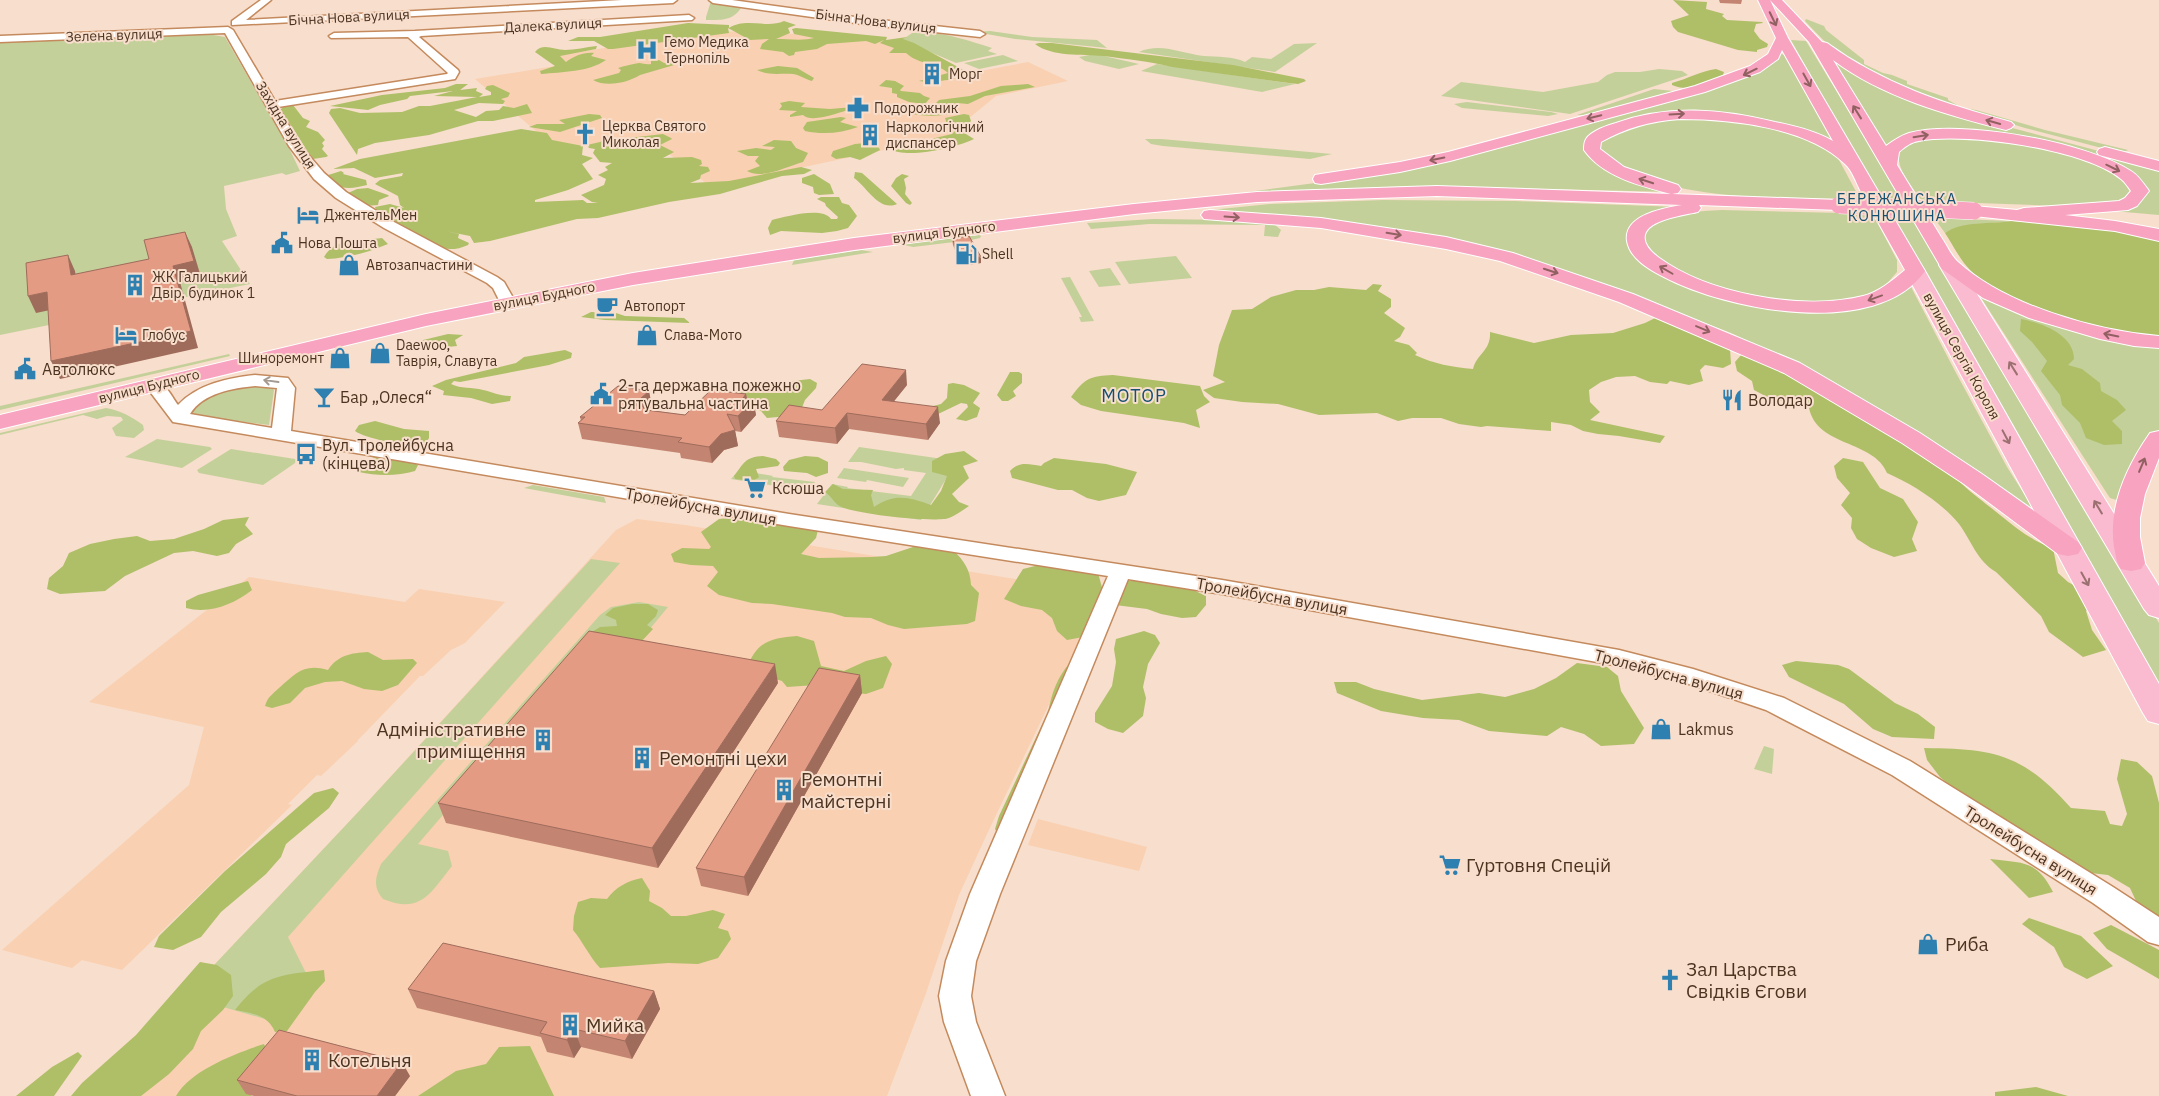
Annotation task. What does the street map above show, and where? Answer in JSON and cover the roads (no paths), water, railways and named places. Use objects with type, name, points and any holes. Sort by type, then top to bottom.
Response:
[{"type":"highway","name":"вулиця Сергія Короля","points":[[1764,0],[1782,38],[1915,271]]},
{"type":"highway","points":[[1776,0],[1814,40],[1847,65],[1870,79],[1919,99],[2022,130],[2159,166]]},
{"type":"highway","points":[[1134,209],[1197,197],[1400,167],[1491,146],[1740,77],[1755,70],[1773,56],[1782,38],[1814,40]]},
{"type":"highway","points":[[1814,40],[1949,265],[1990,294],[2036,314],[2100,333],[2134,340],[2159,342]]},
{"type":"highway","points":[[1727,200],[1672,189],[1613,168],[1598,158],[1592,150],[1593,140],[1607,130],[1660,115],[1701,114],[1753,121],[1800,133],[1820,140],[1852,161]]},
{"type":"highway","points":[[1889,165],[1891,150],[1902,141],[1917,136],[1938,134],[1984,136],[2047,145],[2095,160],[2130,176],[2137,183],[2140,191],[2137,197],[2122,206],[2024,213]]},
{"type":"highway","points":[[1096,214],[1257,197],[1437,191],[1727,200],[2159,220]]},
{"type":"highway","points":[[1727,200],[1664,214],[1648,221],[1638,228],[1636,235],[1643,254],[1670,273],[1692,283],[1743,298],[1793,305],[1824,306],[1864,302],[1888,292],[1915,271]]},
{"type":"highway","points":[[1974,211],[2116,226],[2159,236]]},
{"type":"highway","points":[[1096,214],[1198,214],[1321,224],[1446,243],[1506,257],[1572,278],[1672,316],[1792,368],[1919,443],[1973,479],[2068,548]]},
{"type":"highway","name":"вулиця Будного","points":[[0,422],[154,384],[508,303],[633,278],[884,240],[1096,214]]},
{"type":"highway","points":[[2131,563],[2125,526],[2137,476],[2148,452],[2159,438]]},
{"type":"main road","points":[[1949,265],[2159,609]]},
{"type":"main road","name":"вулиця Сергія Короля","points":[[1915,271],[2159,713]]},
{"type":"street","points":[[232,27],[267,0]]},
{"type":"street","name":"Бічна Нова вулиця","points":[[232,27],[672,0]]},
{"type":"street","name":"Бічна Нова вулиця","points":[[713,0],[862,21],[980,34]]},
{"type":"street","name":"Далека вулиця","points":[[334,36],[417,34],[441,30],[689,18]]},
{"type":"street","name":"Зелена вулиця","points":[[0,39],[232,27]]},
{"type":"street","name":"Західна вулиця","points":[[232,27],[271,105],[311,168],[341,195],[389,224],[492,280],[499,285],[508,303]]},
{"type":"street","points":[[271,105],[451,77],[454,72],[413,37],[417,34]]},
{"type":"street","points":[[179,418],[183,408],[200,395],[225,386],[251,380],[282,382],[286,388],[280,430],[283,436]]},
{"type":"street","points":[[154,384],[179,418]]},
{"type":"street","name":"Тролейбусна вулиця","points":[[179,418],[780,519],[1121,570],[1573,649],[1693,677],[1775,704],[1901,768],[2103,895],[2159,933]]},
{"type":"street","points":[[988,1096],[960,1022],[955,996],[961,961],[985,894],[1121,570]]},
{"type":"place","name":"Гемо Медика Тернопіль","points":[[647,50]]},
{"type":"place","name":"Морг","points":[[932,74]]},
{"type":"place","name":"Подорожник","points":[[858,108]]},
{"type":"place","name":"Церква Святого Миколая","points":[[585,134]]},
{"type":"place","name":"Наркологічний диспансер","points":[[870,135]]},
{"type":"place","name":"ДжентельМен","points":[[308,215]]},
{"type":"place","name":"Нова Пошта","points":[[282,243]]},
{"type":"place","name":"Shell","points":[[966,254]]},
{"type":"place","name":"Автозапчастини","points":[[349,265]]},
{"type":"place","name":"ЖК Галицький Двір, будинок 1","points":[[135,285]]},
{"type":"place","name":"Автопорт","points":[[607,306]]},
{"type":"place","name":"Глобус","points":[[126,335]]},
{"type":"place","name":"Слава-Мото","points":[[647,335]]},
{"type":"place","name":"Daewoo, Таврія, Славута","points":[[380,353]]},
{"type":"place","name":"Шиноремонт","points":[[340,358]]},
{"type":"place","name":"Автолюкс","points":[[25,369]]},
{"type":"place","name":"2-га державна пожежно рятувальна частина","points":[[601,394]]},
{"type":"place","name":"Бар „Олеся“","points":[[324,397]]},
{"type":"place","name":"Володар","points":[[1732,400]]},
{"type":"place","name":"Вул. Тролейбусна (кінцева)","points":[[306,454]]},
{"type":"place","name":"Ксюша","points":[[755,488]]},
{"type":"place","name":"Lakmus","points":[[1661,729]]},
{"type":"place","name":"Адміністративне приміщення","points":[[543,740]]},
{"type":"place","name":"Ремонтні цехи","points":[[642,758]]},
{"type":"place","name":"Ремонтні майстерні","points":[[784,790]]},
{"type":"place","name":"Гуртовня Спецій","points":[[1450,865]]},
{"type":"place","name":"Риба","points":[[1928,944]]},
{"type":"place","name":"Зал Царства Свідків Єгови","points":[[1670,980]]},
{"type":"place","name":"Мийка","points":[[570,1025]]},
{"type":"place","name":"Котельня","points":[[312,1060]]},
{"type":"district","name":"БЕРЕЖАНСЬКА КОНЮШИНА","points":[[1897,206]]},
{"type":"district","name":"МОТОР","points":[[1134,395]]}]
